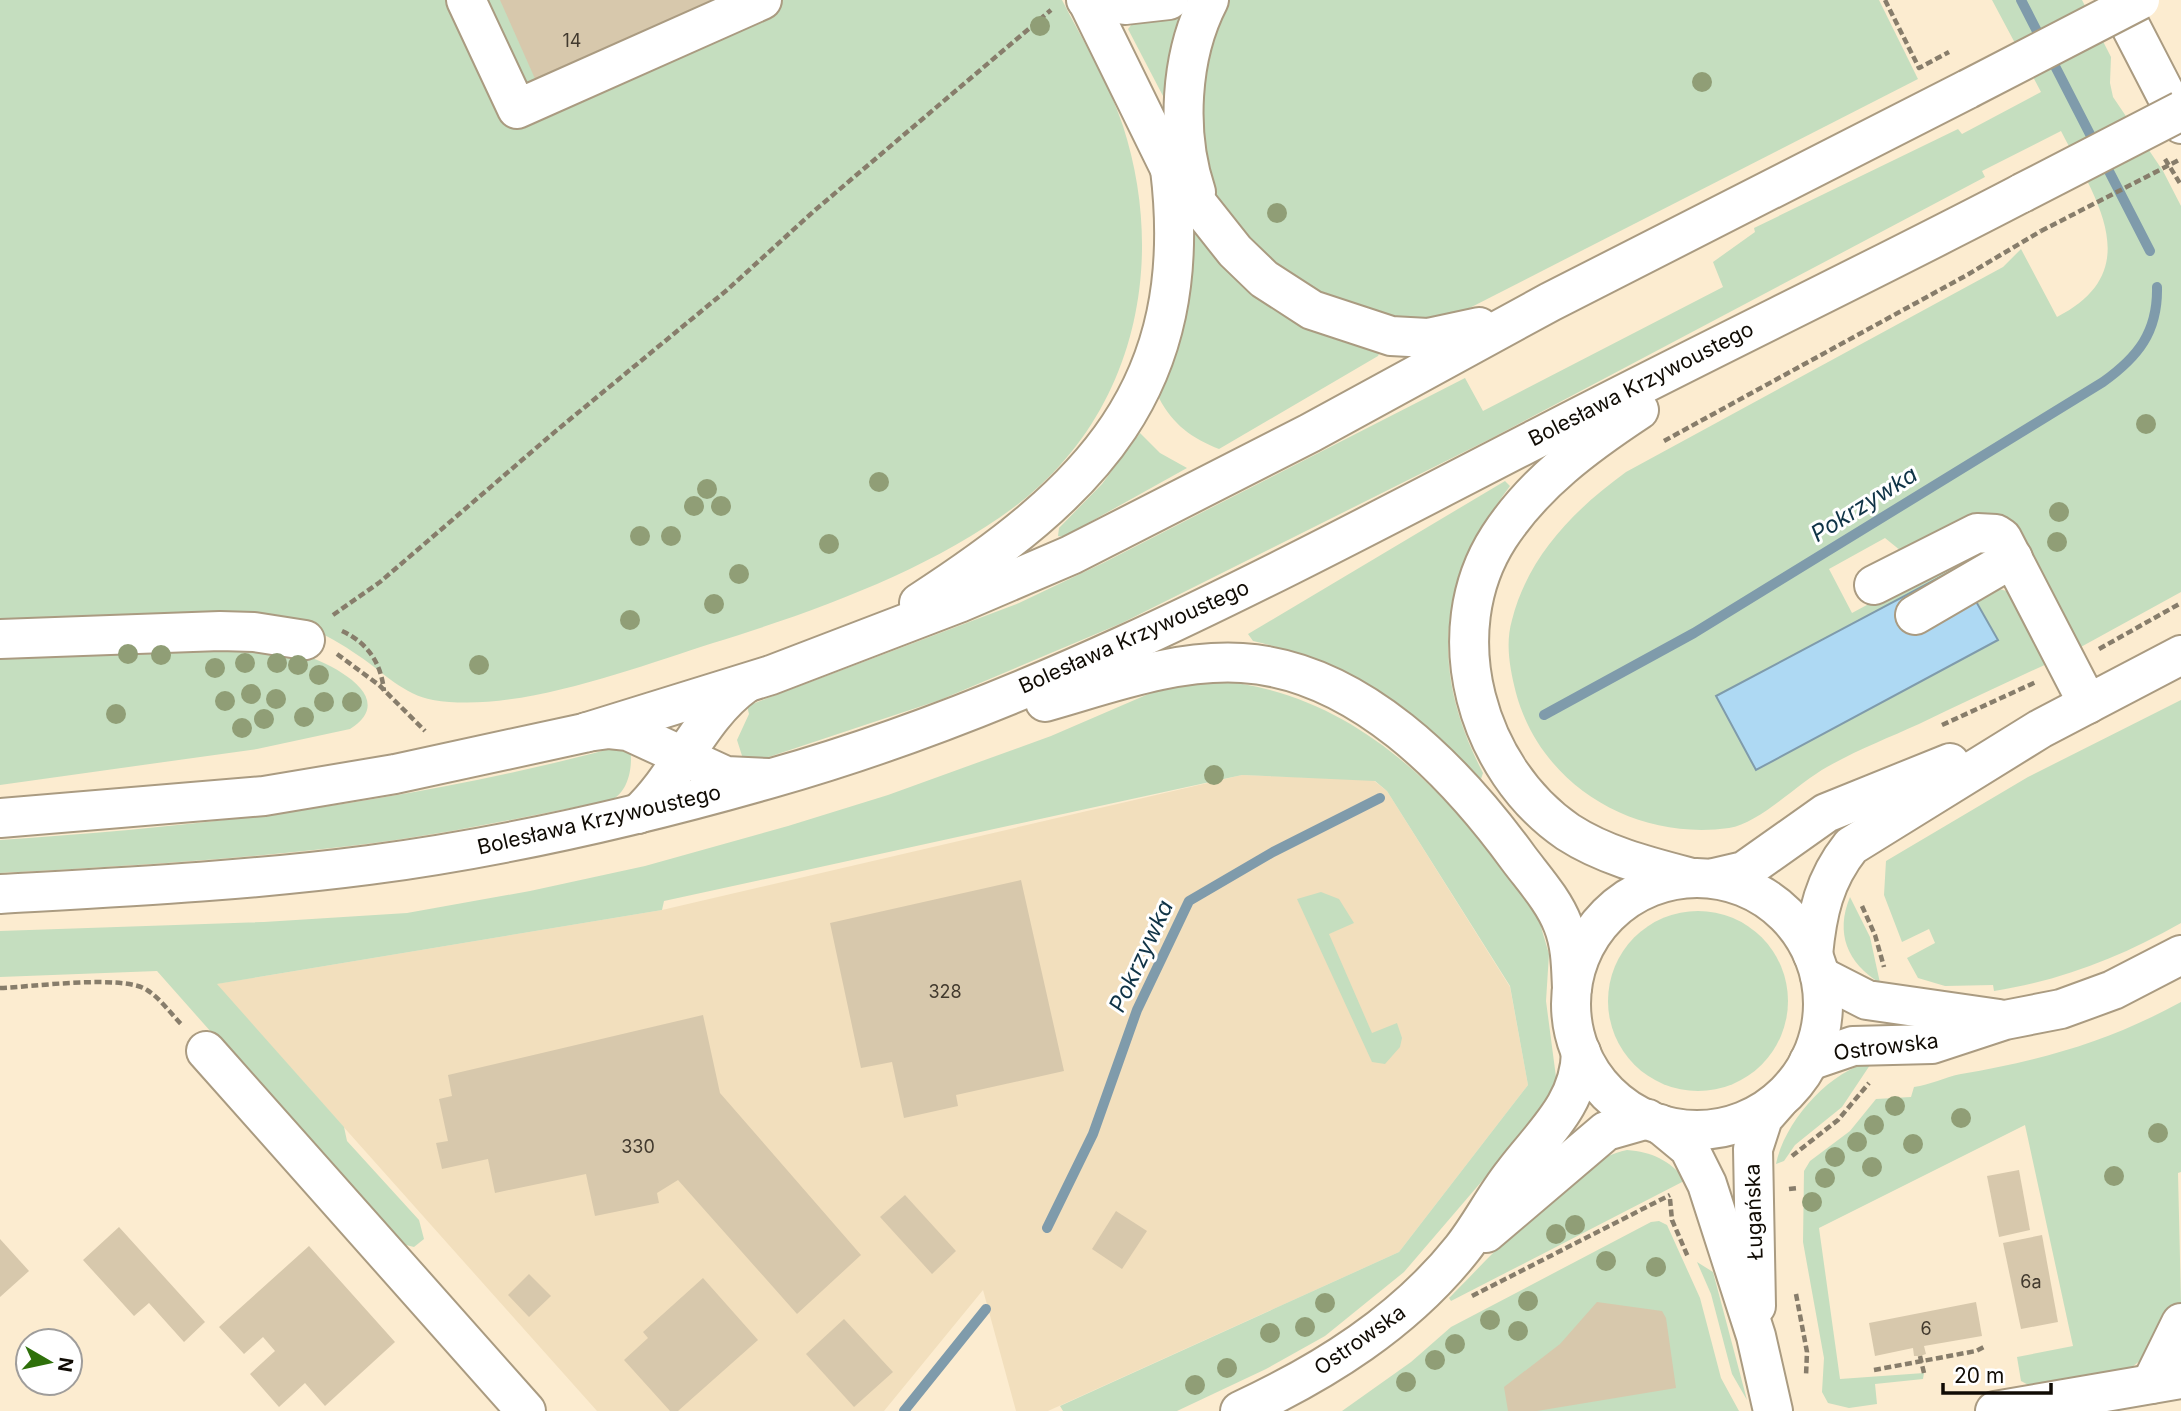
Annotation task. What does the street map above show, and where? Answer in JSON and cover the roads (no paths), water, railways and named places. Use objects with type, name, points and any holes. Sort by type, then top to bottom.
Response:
[{"type":"main road","points":[[466,0],[517,109],[762,0]]},
{"type":"main road","points":[[1078,2],[1125,5],[1169,0]]},
{"type":"main road","points":[[1202,207],[1187,155],[1184,112],[1189,62],[1198,25],[1209,0]]},
{"type":"main road","points":[[2117,0],[2181,124]]},
{"type":"main road","points":[[0,818],[264,796],[458,762],[584,733],[745,684],[845,648],[1011,582],[1080,551],[1310,433],[1550,302],[2140,0]]},
{"type":"main road","points":[[1078,2],[1170,169],[1242,258],[1285,295],[1330,317],[1381,334],[1407,338],[1445,335],[1490,324],[1550,302]]},
{"type":"main road","name":"Bolesława Krzywoustego","points":[[0,894],[188,883],[362,866],[503,844],[638,814],[777,777],[917,730],[1073,668],[1188,616],[2181,111]]},
{"type":"main road","points":[[845,648],[921,601],[1035,519],[1086,472],[1114,436],[1139,395],[1163,326],[1172,244],[1170,169]]},
{"type":"main road","points":[[1744,331],[1685,379],[1577,453],[1540,487],[1499,536],[1476,592],[1469,633],[1472,676],[1486,730],[1497,754],[1528,796],[1548,816],[1588,843],[1639,863],[1755,891],[1774,903],[1790,918],[1817,966]]},
{"type":"main road","points":[[1874,584],[1977,533],[1996,534],[2002,538],[2013,558],[2088,704]]},
{"type":"main road","points":[[1916,615],[2013,558]]},
{"type":"main road","points":[[0,639],[220,631],[313,633]]},
{"type":"main road","points":[[1809,1062],[1822,1020],[1817,966],[1822,894],[1836,865],[1851,846],[2040,729],[2181,655]]},
{"type":"main road","points":[[917,730],[997,715],[1181,666],[1256,665],[1303,678],[1361,704],[1424,750],[1461,789],[1513,852],[1557,913],[1569,944],[1574,1031],[1581,1052],[1605,1089],[1621,1104],[1654,1122],[1692,1129],[1725,1127],[1765,1110],[1783,1096]]},
{"type":"main road","points":[[638,814],[684,757],[718,708],[745,684]]},
{"type":"main road","points":[[584,733],[619,729],[737,779],[777,777]]},
{"type":"main road","points":[[1572,988],[1586,946],[1612,911],[1649,887],[1744,871],[1826,813],[2040,729]]},
{"type":"main road","name":"Ostrowska","points":[[1809,1062],[1853,1046],[1932,1044],[2005,1020],[2036,1016],[2088,1001],[2181,955]]},
{"type":"main road","name":"Ostrowska","points":[[1817,966],[1867,1000],[2005,1020]]},
{"type":"main road","points":[[206,1051],[526,1411]]},
{"type":"main road","name":"Ostrowska","points":[[1240,1411],[1287,1389],[1365,1340],[1417,1298],[1464,1247],[1499,1193],[1570,1102],[1581,1068],[1581,1052]]},
{"type":"main road","name":"Ługańska","points":[[1756,1336],[1753,1149],[1763,1118],[1809,1062]]},
{"type":"main road","name":"Ostrowska","points":[[1464,1247],[1532,1196],[1574,1155],[1605,1131],[1654,1122]]},
{"type":"main road","name":"Ługańska","points":[[1654,1122],[1679,1137],[1697,1161],[1756,1336],[1773,1411]]},
{"type":"main road","points":[[1995,1411],[2166,1382],[2181,1323]]},
{"type":"water","points":[[1957,568],[1998,640],[1756,770],[1716,696]]},
{"type":"waterway","name":"Pokrzywka","points":[[2021,0],[2150,251]]},
{"type":"waterway","name":"Pokrzywka","points":[[1544,715],[1694,633],[2103,382],[2126,363],[2144,342],[2154,317],[2157,287]]},
{"type":"waterway","name":"Pokrzywka","points":[[1047,1228],[1093,1134],[1137,1010],[1189,901],[1273,852],[1380,798]]},
{"type":"waterway","name":"Pokrzywka","points":[[904,1411],[986,1309]]}]
